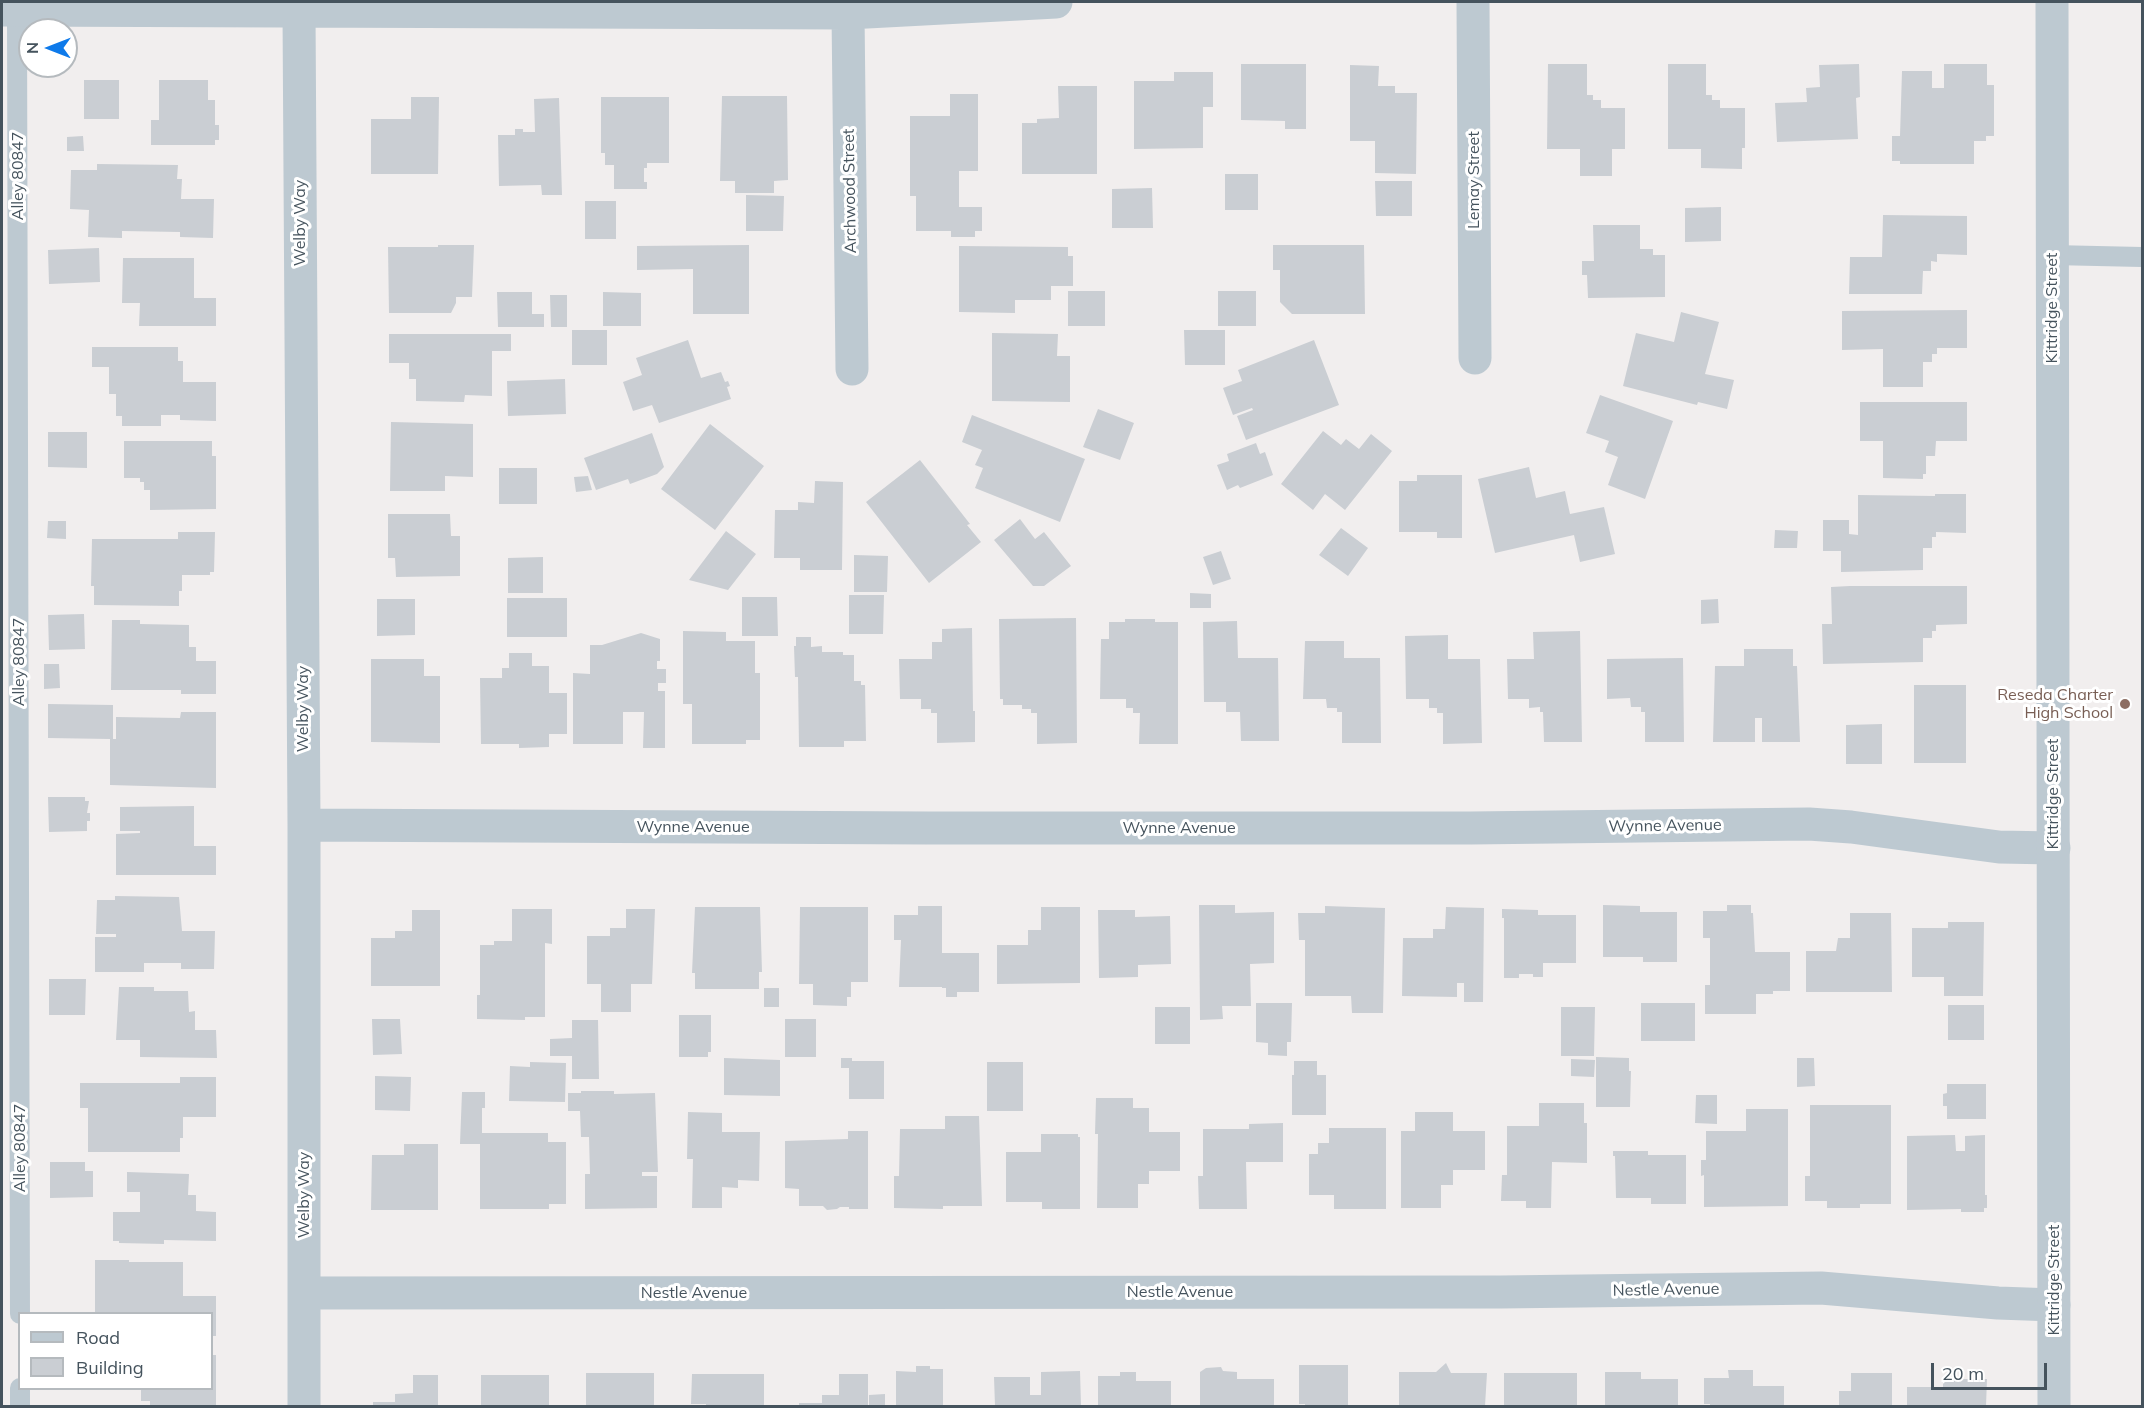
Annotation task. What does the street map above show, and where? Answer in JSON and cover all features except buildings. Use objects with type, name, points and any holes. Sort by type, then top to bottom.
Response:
[{"type":"street","points":[[9,10],[848,13],[1056,2]]},
{"type":"street","name":"Lemay Street","points":[[1473,2],[1474,358]]},
{"type":"street","name":"Kittridge Street","points":[[2052,2],[2054,1407]]},
{"type":"street","name":"Welby Way","points":[[299,12],[304,825],[304,1407]]},
{"type":"street","name":"Archwood Street","points":[[848,13],[852,369]]},
{"type":"street","name":"Wynne Avenue","points":[[304,825],[1471,828],[1809,824],[1851,827],[1999,847],[2054,848]]},
{"type":"street","name":"Nestle Avenue","points":[[304,1293],[1466,1292],[1821,1288],[1998,1303],[2054,1305]]},
{"type":"lane","name":"Alley 80847","points":[[9,10],[20,1312]]},
{"type":"lane","points":[[2052,255],[2142,257]]},
{"type":"lane","points":[[20,1390],[20,1407]]},
{"type":"place","name":"Reseda Charter High School","points":[[2125,704]]}]
